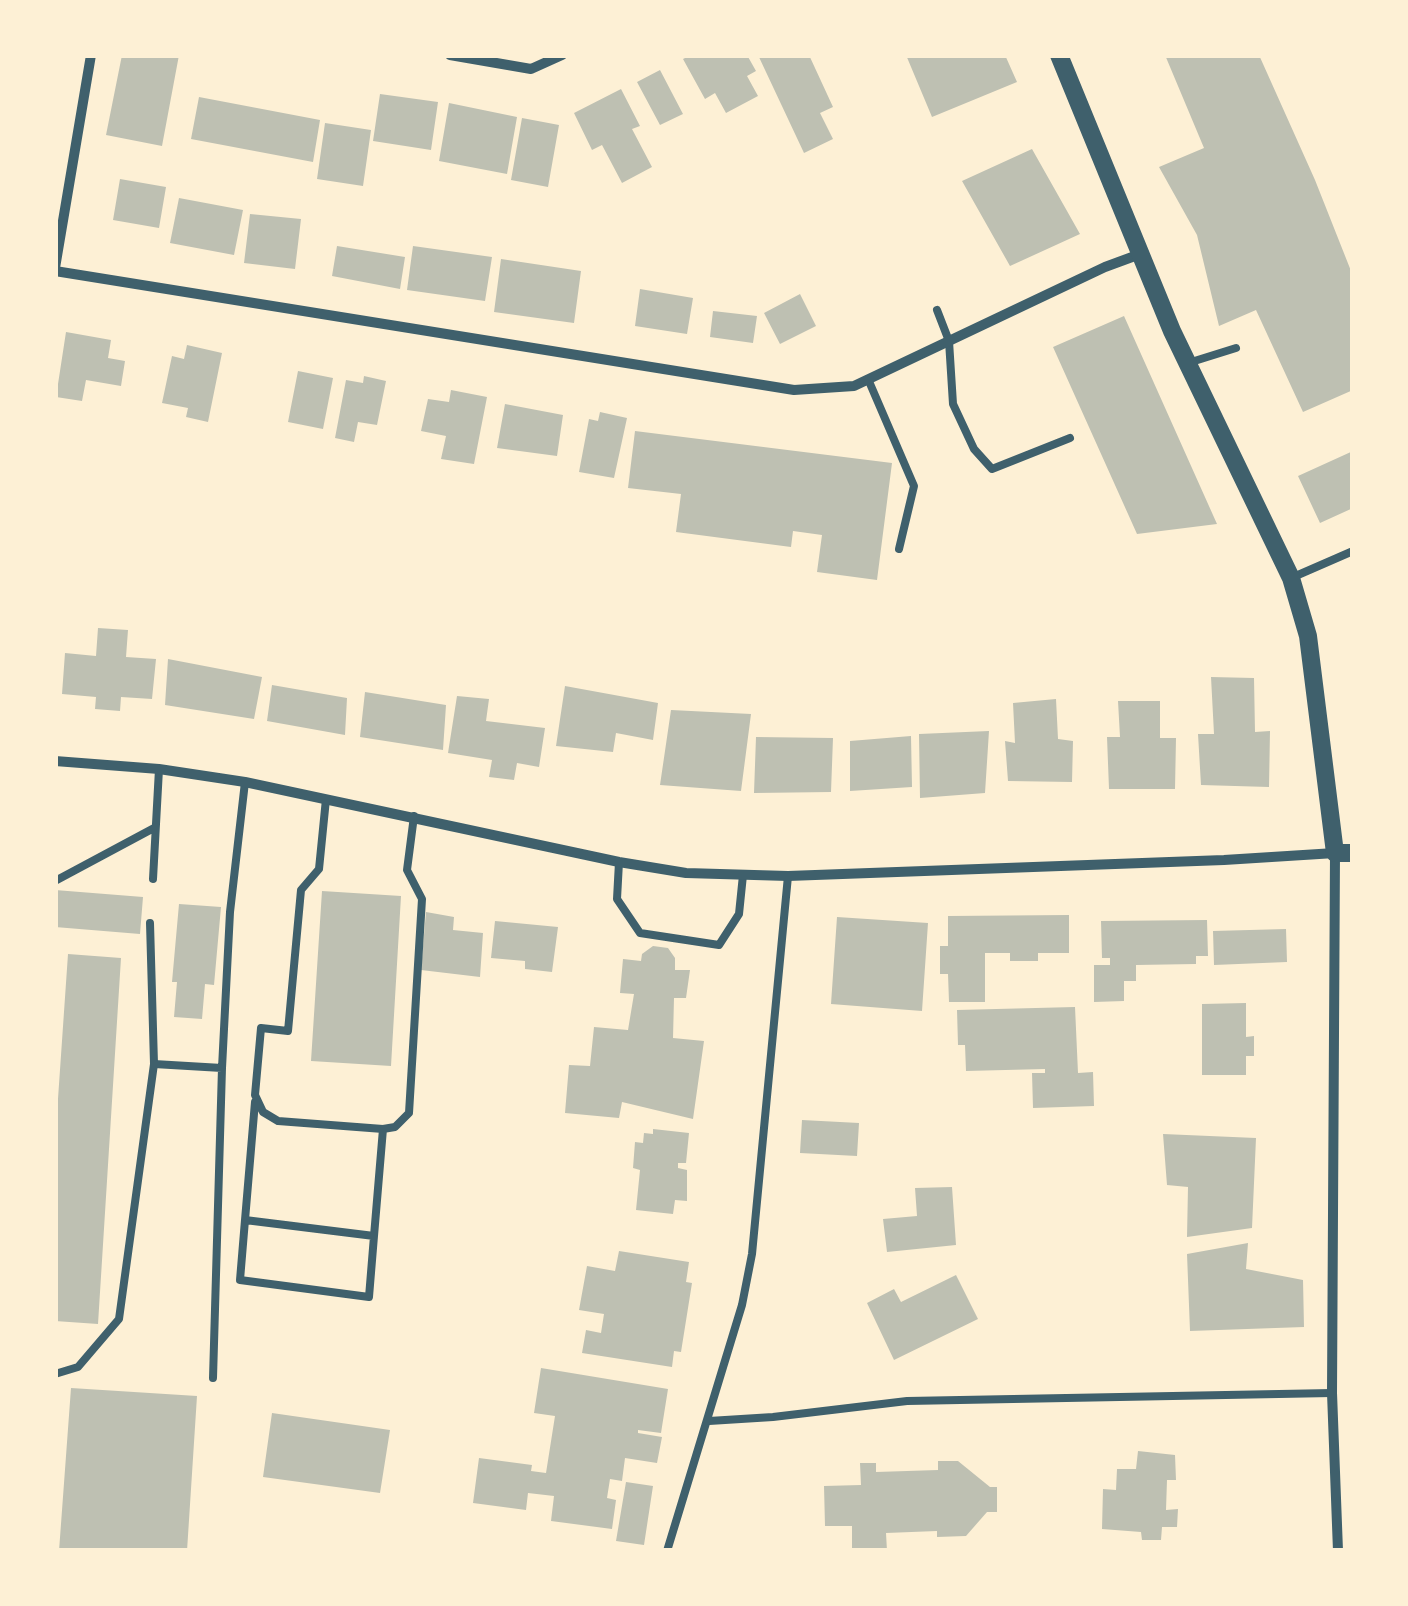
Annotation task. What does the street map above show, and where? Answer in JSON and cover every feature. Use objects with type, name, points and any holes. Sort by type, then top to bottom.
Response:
[{"type":"street","points":[[92,55],[55,269],[794,390],[854,386],[1142,253]]},
{"type":"street","points":[[450,55],[532,68],[562,55]]},
{"type":"street","points":[[1060,55],[1172,331],[1291,578],[1308,636],[1344,853],[1332,1393],[1338,1551]]},
{"type":"street","points":[[55,761],[159,769],[246,782],[686,873],[788,876],[1344,853]]},
{"type":"lane","points":[[936,310],[949,341],[953,404],[974,449],[992,469],[1070,438]]},
{"type":"lane","points":[[1188,363],[1236,348]]},
{"type":"lane","points":[[868,379],[914,486],[898,549]]},
{"type":"lane","points":[[1291,578],[1353,551]]},
{"type":"lane","points":[[153,879],[159,769]]},
{"type":"lane","points":[[214,1378],[230,912],[246,782]]},
{"type":"lane","points":[[326,799],[319,869],[301,890],[288,1031],[261,1028],[240,1280],[369,1297],[383,1129]]},
{"type":"lane","points":[[256,1094],[263,1112],[278,1121],[383,1129],[395,1128],[409,1113],[422,899],[408,870],[414,816]]},
{"type":"lane","points":[[55,880],[154,828]]},
{"type":"lane","points":[[620,862],[617,899],[640,933],[719,945],[738,914],[742,874]]},
{"type":"lane","points":[[667,1551],[742,1305],[752,1254],[788,876]]},
{"type":"lane","points":[[55,1374],[78,1367],[119,1319],[154,1064],[150,923]]},
{"type":"lane","points":[[154,1064],[222,1068]]},
{"type":"lane","points":[[245,1220],[374,1236]]},
{"type":"lane","points":[[709,1420],[773,1418],[907,1401],[1332,1393]]},
{"type":"building","points":[[122,55],[179,55],[162,146],[106,135]]},
{"type":"building","points":[[691,55],[747,55],[756,71],[747,76],[758,96],[726,113],[715,93],[705,99],[683,59]]},
{"type":"building","points":[[758,55],[809,55],[833,107],[820,113],[833,139],[804,153]]},
{"type":"building","points":[[906,55],[1005,55],[1017,82],[932,117]]},
{"type":"building","points":[[1165,55],[1259,55],[1353,276],[1353,390],[1303,412],[1256,310],[1219,326],[1197,235],[1159,167],[1204,148]]},
{"type":"building","points":[[660,70],[683,114],[660,125],[637,82]]},
{"type":"building","points":[[621,89],[640,126],[632,129],[652,167],[622,183],[602,145],[592,150],[574,113]]},
{"type":"building","points":[[380,94],[438,102],[431,150],[373,141]]},
{"type":"building","points":[[199,97],[320,120],[313,162],[191,139]]},
{"type":"building","points":[[449,103],[517,117],[507,174],[439,161]]},
{"type":"building","points":[[522,118],[559,125],[548,187],[511,180]]},
{"type":"building","points":[[325,123],[371,130],[363,186],[317,179]]},
{"type":"building","points":[[1032,149],[1080,234],[1010,266],[962,181]]},
{"type":"building","points":[[120,179],[166,187],[159,228],[113,220]]},
{"type":"building","points":[[179,198],[243,210],[234,255],[170,243]]},
{"type":"building","points":[[250,214],[301,219],[295,269],[244,263]]},
{"type":"building","points":[[337,246],[405,257],[400,289],[332,276]]},
{"type":"building","points":[[413,246],[492,257],[485,301],[407,290]]},
{"type":"building","points":[[501,259],[581,271],[574,323],[494,312]]},
{"type":"building","points":[[640,289],[693,298],[687,334],[635,326]]},
{"type":"building","points":[[800,294],[816,326],[780,344],[764,313]]},
{"type":"building","points":[[713,311],[757,316],[753,343],[710,337]]},
{"type":"building","points":[[1124,316],[1217,524],[1137,534],[1053,347]]},
{"type":"building","points":[[66,332],[111,340],[108,358],[125,361],[121,386],[86,380],[82,401],[56,397]]},
{"type":"building","points":[[187,345],[222,353],[208,422],[186,417],[188,408],[162,403],[172,356],[184,359]]},
{"type":"building","points":[[298,371],[333,378],[323,429],[288,422]]},
{"type":"building","points":[[364,376],[386,381],[377,425],[358,422],[354,442],[335,438],[346,380],[363,383]]},
{"type":"building","points":[[451,390],[487,397],[474,464],[441,459],[446,436],[421,431],[428,399],[449,402]]},
{"type":"building","points":[[505,404],[563,415],[557,456],[497,448]]},
{"type":"building","points":[[600,412],[627,418],[614,478],[579,472],[589,419],[598,421]]},
{"type":"building","points":[[635,431],[892,463],[877,580],[817,572],[822,535],[793,531],[791,547],[676,532],[681,494],[628,488]]},
{"type":"building","points":[[1353,451],[1353,508],[1320,523],[1298,476]]},
{"type":"building","points":[[98,628],[128,630],[126,657],[156,659],[152,699],[121,697],[120,711],[95,709],[96,697],[62,694],[65,653],[96,656]]},
{"type":"building","points":[[168,659],[262,677],[254,719],[165,705]]},
{"type":"building","points":[[1211,677],[1254,678],[1255,732],[1270,731],[1269,787],[1201,785],[1198,734],[1214,734]]},
{"type":"building","points":[[272,685],[347,698],[345,735],[267,721]]},
{"type":"building","points":[[565,686],[658,703],[653,740],[616,733],[613,752],[556,746]]},
{"type":"building","points":[[365,692],[446,705],[443,750],[360,737]]},
{"type":"building","points":[[457,696],[489,699],[486,721],[545,728],[539,767],[517,763],[514,780],[489,777],[492,760],[448,753]]},
{"type":"building","points":[[1056,699],[1058,739],[1073,741],[1072,782],[1008,781],[1005,741],[1015,743],[1013,703]]},
{"type":"building","points":[[1118,701],[1160,701],[1160,738],[1176,738],[1175,789],[1109,789],[1107,737],[1120,737]]},
{"type":"building","points":[[671,710],[751,714],[741,791],[660,785]]},
{"type":"building","points":[[989,731],[985,793],[920,798],[919,734]]},
{"type":"building","points":[[911,736],[912,787],[850,791],[850,741]]},
{"type":"building","points":[[756,737],[833,738],[831,792],[754,793]]},
{"type":"building","points":[[55,890],[143,897],[140,934],[55,927]]},
{"type":"building","points":[[322,891],[401,896],[391,1066],[311,1061]]},
{"type":"building","points":[[179,904],[221,907],[214,985],[205,984],[202,1019],[174,1017],[177,982],[172,982]]},
{"type":"building","points":[[426,912],[454,917],[453,930],[483,933],[480,977],[421,970]]},
{"type":"building","points":[[1069,915],[1069,953],[1038,953],[1038,961],[1010,961],[1010,953],[985,953],[985,1002],[949,1002],[948,974],[940,974],[940,946],[948,946],[948,916]]},
{"type":"building","points":[[837,917],[928,923],[922,1011],[831,1004]]},
{"type":"building","points":[[1207,920],[1208,956],[1196,956],[1196,964],[1136,965],[1136,981],[1124,981],[1124,1001],[1094,1002],[1094,965],[1110,965],[1110,958],[1102,958],[1101,921]]},
{"type":"building","points":[[495,921],[558,927],[552,972],[525,969],[525,961],[491,958]]},
{"type":"building","points":[[1286,929],[1287,962],[1214,965],[1213,931]]},
{"type":"building","points":[[653,946],[668,948],[675,958],[675,970],[690,970],[686,998],[674,998],[673,1038],[704,1041],[693,1119],[622,1102],[619,1118],[565,1113],[569,1065],[590,1066],[594,1027],[628,1030],[634,994],[620,993],[623,959],[641,961],[642,954]]},
{"type":"building","points":[[68,954],[121,958],[98,1324],[55,1321],[55,1142]]},
{"type":"building","points":[[1246,1003],[1246,1037],[1254,1036],[1254,1056],[1246,1056],[1246,1075],[1202,1075],[1202,1004]]},
{"type":"building","points":[[1075,1007],[1078,1073],[1093,1072],[1094,1106],[1033,1108],[1032,1073],[1045,1073],[1045,1069],[966,1071],[965,1045],[958,1045],[957,1010]]},
{"type":"building","points":[[802,1120],[859,1123],[857,1156],[800,1153]]},
{"type":"building","points":[[653,1129],[689,1133],[686,1163],[678,1163],[678,1168],[687,1170],[687,1201],[675,1200],[673,1214],[636,1210],[640,1170],[633,1168],[635,1142],[643,1143],[644,1133],[653,1134]]},
{"type":"building","points":[[1163,1134],[1256,1138],[1252,1228],[1187,1237],[1188,1187],[1167,1185]]},
{"type":"building","points":[[952,1187],[956,1245],[887,1252],[883,1219],[917,1216],[915,1188]]},
{"type":"building","points":[[1248,1243],[1246,1269],[1303,1280],[1304,1327],[1190,1331],[1187,1254]]},
{"type":"building","points":[[619,1251],[689,1262],[686,1282],[692,1283],[681,1352],[674,1351],[672,1367],[582,1353],[586,1330],[601,1333],[604,1314],[579,1310],[587,1266],[615,1271]]},
{"type":"building","points":[[956,1275],[978,1319],[894,1360],[867,1303],[894,1289],[901,1302]]},
{"type":"building","points":[[541,1368],[668,1389],[661,1433],[638,1430],[662,1437],[657,1463],[625,1458],[622,1481],[610,1479],[607,1498],[616,1500],[612,1529],[551,1521],[554,1496],[528,1493],[526,1510],[473,1503],[479,1458],[532,1465],[531,1471],[546,1473],[555,1416],[534,1413]]},
{"type":"building","points":[[71,1388],[197,1396],[187,1551],[59,1551]]},
{"type":"building","points":[[272,1413],[390,1430],[380,1493],[263,1477]]},
{"type":"building","points":[[1138,1451],[1175,1455],[1176,1480],[1167,1480],[1166,1510],[1178,1509],[1177,1527],[1162,1527],[1161,1540],[1142,1540],[1141,1532],[1102,1529],[1103,1489],[1116,1490],[1117,1469],[1136,1469]]},
{"type":"building","points":[[938,1461],[958,1461],[990,1487],[997,1487],[997,1512],[987,1512],[966,1536],[937,1537],[937,1531],[886,1533],[887,1551],[852,1551],[852,1526],[825,1526],[824,1486],[861,1485],[860,1463],[876,1463],[876,1472],[938,1470]]},
{"type":"building","points":[[626,1482],[653,1486],[644,1545],[616,1541]]}]
